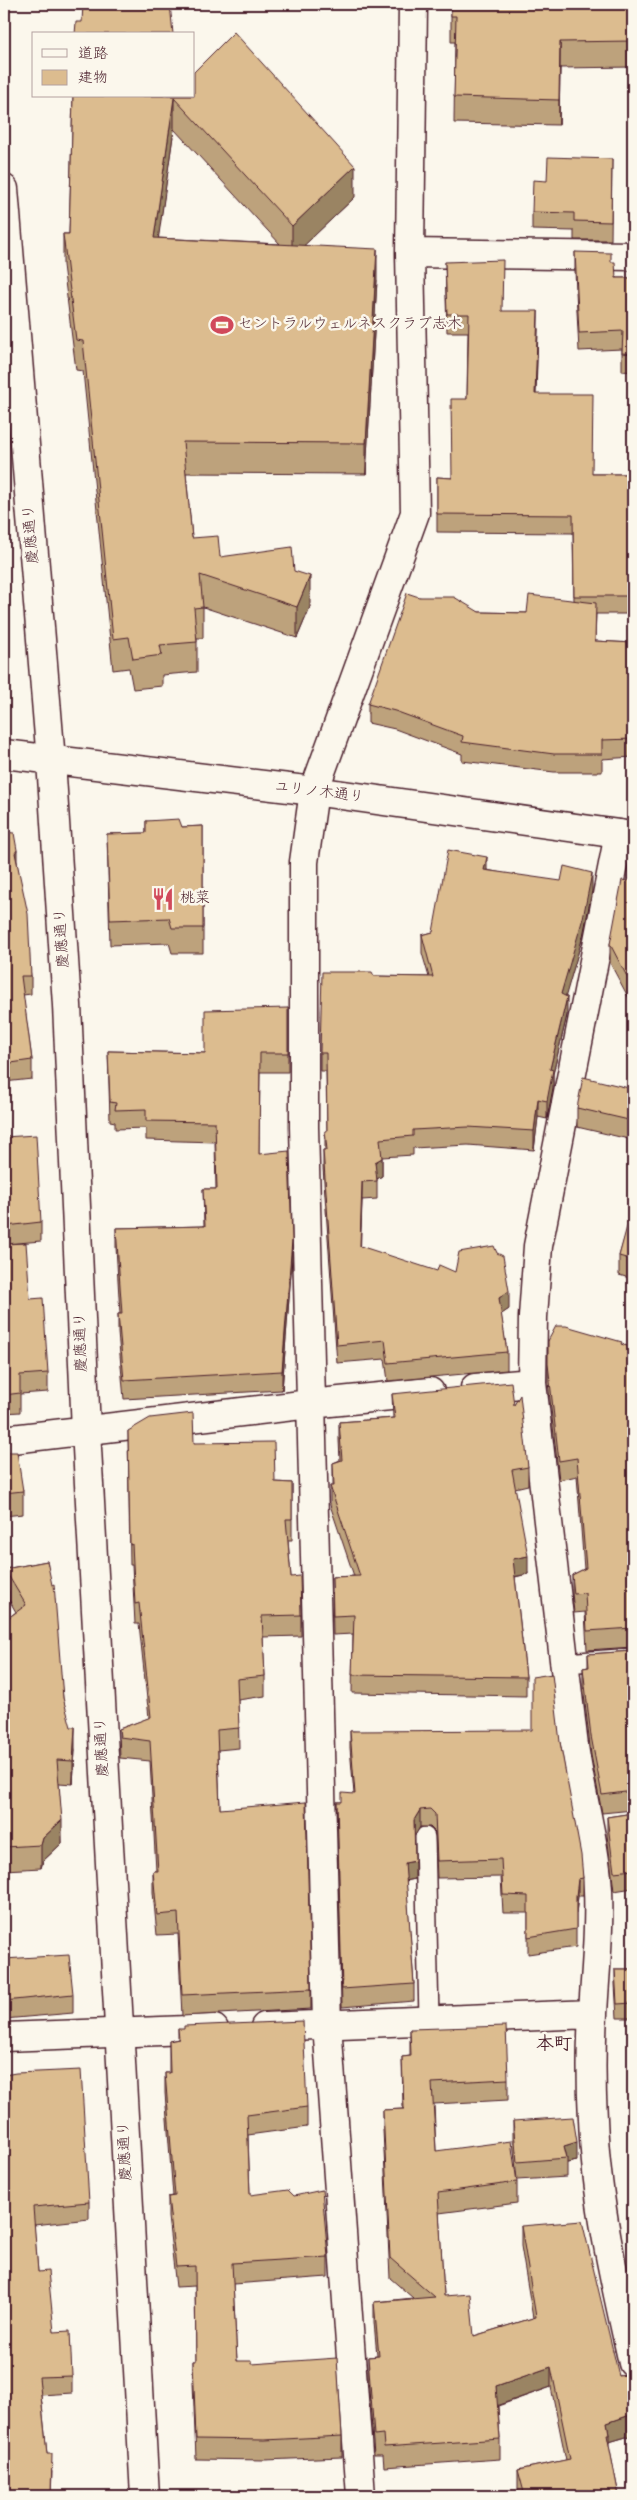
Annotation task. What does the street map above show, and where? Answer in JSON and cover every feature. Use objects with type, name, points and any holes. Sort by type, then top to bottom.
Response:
[{"type":"street","points":[[361,2496],[327,2024],[304,1127],[304,862],[314,791],[416,513],[410,253],[413,4]]},
{"type":"street","name":"慶應通り","points":[[4,189],[51,761],[67,1005],[86,1430],[145,2496]]},
{"type":"street","points":[[410,253],[633,256]]},
{"type":"street","name":"ユリノ木通り","points":[[4,754],[314,791],[626,835]]},
{"type":"street","points":[[626,835],[538,1246],[533,1316],[532,1383],[573,1742],[599,1825],[598,1955],[593,2014],[593,2120],[598,2174],[613,2273],[633,2364]]},
{"type":"street","points":[[4,1440],[310,1404],[532,1383]]},
{"type":"street","points":[[4,2037],[593,2014]]},
{"type":"lane","points":[[565,1663],[633,1658]]},
{"type":"lane","points":[[425,1837],[429,2019]]},
{"type":"building","points":[[83,4],[170,4],[173,32],[75,32],[76,22],[82,22]]},
{"type":"building","points":[[451,4],[633,4],[633,41],[560,42],[559,100],[454,97],[456,16],[451,16]]},
{"type":"building","points":[[234,32],[355,166],[292,226],[174,98],[195,98],[195,71]]},
{"type":"building","points":[[73,98],[174,98],[154,238],[377,249],[366,443],[183,442],[192,538],[218,536],[220,557],[292,547],[294,571],[310,576],[297,607],[200,575],[203,607],[194,608],[197,642],[160,645],[162,655],[133,659],[129,637],[113,639],[83,341],[76,340],[63,234],[69,234]]},
{"type":"building","points":[[548,157],[612,159],[611,222],[574,221],[574,213],[532,212],[533,180],[547,181]]},
{"type":"building","points":[[575,252],[611,253],[611,262],[615,262],[616,278],[633,278],[633,354],[622,353],[623,331],[579,333]]},
{"type":"building","points":[[503,260],[502,311],[538,311],[535,394],[593,394],[592,474],[633,474],[633,596],[574,596],[573,515],[437,514],[437,477],[452,478],[451,399],[467,399],[469,314],[447,314],[445,262]]},
{"type":"building","points":[[407,593],[419,597],[454,597],[479,612],[527,613],[529,595],[596,603],[595,641],[633,643],[633,739],[602,740],[602,754],[554,754],[462,742],[463,736],[395,711],[368,704]]},
{"type":"building","points":[[179,819],[182,827],[203,826],[203,928],[172,928],[169,918],[110,920],[107,834],[146,833],[146,821]]},
{"type":"building","points":[[4,832],[14,833],[17,850],[15,853],[28,914],[31,976],[21,976],[32,1060],[4,1064]]},
{"type":"building","points":[[448,850],[487,857],[484,870],[561,881],[564,866],[592,873],[583,918],[561,994],[567,997],[550,1069],[553,1070],[547,1101],[538,1099],[534,1131],[468,1127],[413,1130],[413,1136],[380,1139],[382,1158],[375,1162],[377,1181],[362,1182],[360,1246],[437,1271],[439,1265],[455,1272],[459,1252],[494,1246],[497,1253],[503,1256],[509,1291],[499,1298],[507,1352],[388,1363],[385,1340],[337,1345],[323,1150],[327,1150],[325,1131],[327,1131],[326,1053],[320,1053],[322,972],[372,972],[374,976],[433,977],[422,935],[433,932]]},
{"type":"building","points":[[633,878],[633,988],[610,944],[622,880],[627,881]]},
{"type":"building","points":[[288,1008],[288,1053],[260,1053],[259,1154],[289,1151],[292,1240],[282,1371],[124,1380],[118,1314],[122,1314],[116,1228],[205,1226],[203,1189],[217,1189],[215,1122],[146,1121],[146,1109],[115,1110],[116,1103],[110,1102],[108,1051],[205,1053],[205,1010]]},
{"type":"building","points":[[583,1077],[633,1089],[633,1121],[577,1108]]},
{"type":"building","points":[[36,1135],[41,1222],[6,1226],[4,1137]]},
{"type":"building","points":[[633,1209],[633,1260],[619,1256]]},
{"type":"building","points":[[26,1243],[30,1299],[43,1298],[48,1373],[20,1375],[20,1393],[4,1395],[4,1244]]},
{"type":"building","points":[[556,1326],[566,1326],[622,1342],[621,1344],[633,1348],[633,1628],[587,1631],[585,1593],[574,1594],[572,1575],[586,1568],[577,1458],[559,1461],[548,1364],[548,1341]]},
{"type":"building","points":[[511,1382],[514,1405],[520,1395],[528,1467],[512,1470],[528,1556],[513,1559],[526,1677],[352,1675],[354,1615],[333,1616],[332,1577],[360,1576],[330,1486],[334,1486],[333,1463],[342,1460],[339,1422],[395,1418],[392,1394]]},
{"type":"building","points":[[193,1413],[194,1443],[274,1442],[275,1482],[292,1483],[292,1519],[286,1519],[291,1577],[300,1576],[301,1615],[262,1616],[265,1676],[237,1679],[239,1728],[217,1730],[220,1809],[306,1802],[311,1989],[182,1995],[178,1913],[157,1915],[153,1871],[158,1871],[150,1741],[120,1737],[119,1729],[151,1717],[139,1603],[135,1604],[132,1544],[130,1545],[128,1431],[150,1418]]},
{"type":"building","points":[[4,1452],[17,1452],[23,1491],[4,1493]]},
{"type":"building","points":[[47,1561],[52,1585],[54,1584],[63,1698],[71,1727],[75,1727],[73,1761],[57,1760],[62,1820],[43,1838],[41,1845],[4,1847],[4,1621],[26,1605],[5,1570],[9,1592],[4,1595],[4,1564],[5,1569]]},
{"type":"building","points":[[633,1651],[633,1791],[602,1795],[591,1736],[583,1668],[589,1667],[588,1654]]},
{"type":"building","points":[[552,1674],[560,1742],[581,1855],[583,1878],[578,1879],[576,1929],[528,1937],[528,1896],[503,1895],[501,1859],[437,1861],[435,1814],[430,1809],[420,1810],[414,1820],[415,1861],[405,1863],[414,1984],[342,1989],[337,1802],[342,1802],[342,1793],[355,1794],[350,1731],[532,1730],[532,1677]]},
{"type":"building","points":[[633,1813],[633,1870],[614,1872],[607,1817]]},
{"type":"building","points":[[69,1955],[73,1994],[4,2001],[4,1959]]},
{"type":"building","points":[[615,1969],[633,1969],[633,2003],[617,2004]]},
{"type":"building","points":[[303,2021],[307,2107],[247,2115],[250,2195],[288,2190],[294,2196],[322,2190],[328,2257],[232,2263],[237,2361],[252,2361],[252,2364],[337,2358],[342,2436],[265,2440],[196,2439],[193,2361],[196,2361],[195,2266],[176,2267],[168,2197],[175,2196],[165,2073],[170,2073],[169,2041],[179,2039],[178,2029],[184,2029],[184,2026]]},
{"type":"building","points":[[506,2026],[508,2079],[432,2083],[436,2151],[511,2141],[517,2182],[438,2193],[444,2296],[470,2294],[474,2336],[536,2317],[521,2226],[582,2221],[619,2376],[633,2374],[633,2414],[607,2423],[609,2435],[607,2435],[619,2496],[525,2496],[518,2470],[570,2459],[551,2367],[496,2386],[500,2439],[384,2447],[383,2434],[374,2435],[368,2357],[379,2356],[374,2302],[435,2297],[390,2258],[383,2110],[404,2109],[402,2057],[411,2056],[410,2029]]},
{"type":"building","points":[[81,2070],[89,2202],[33,2207],[38,2272],[48,2271],[54,2332],[70,2331],[72,2376],[39,2377],[47,2454],[52,2454],[51,2496],[4,2496],[4,2075]]},
{"type":"building","points":[[573,2117],[577,2142],[564,2146],[567,2158],[517,2162],[513,2121]]},
{"type":"place","name":"セントラルウェルネスクラブ志木","points":[[222,325]]},
{"type":"place","name":"桃菜","points":[[163,899]]},
{"type":"district","name":"本町","points":[[554,2045]]}]
